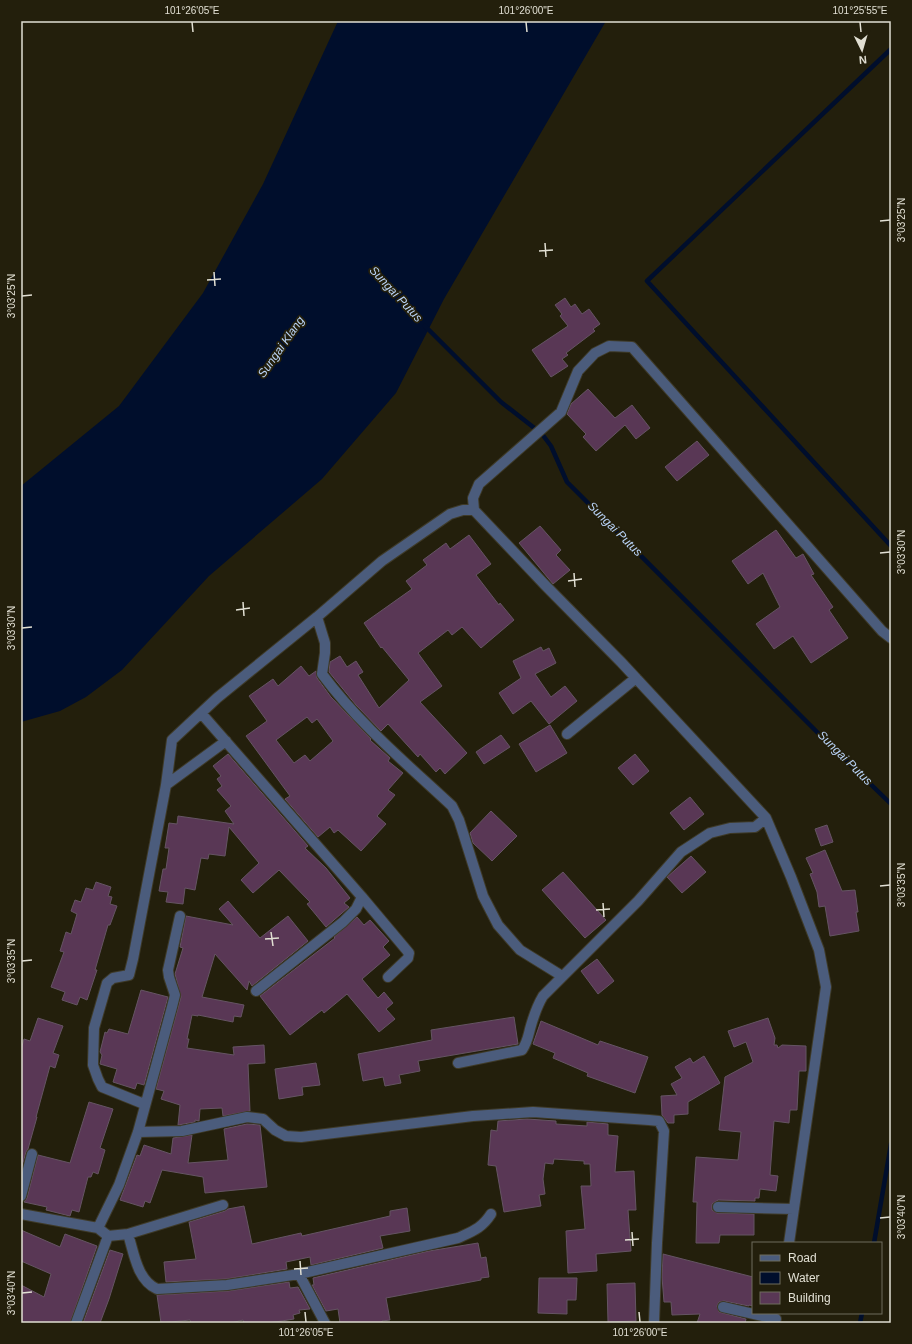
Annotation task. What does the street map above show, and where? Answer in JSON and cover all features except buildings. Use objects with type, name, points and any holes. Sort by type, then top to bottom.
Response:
[{"type":"street","points":[[789,1242],[826,987],[819,950],[791,877],[766,818],[636,678],[540,581],[474,510],[473,498],[479,484],[561,412],[578,371],[595,353],[610,346],[632,346],[872,619],[891,638]]},
{"type":"street","points":[[144,1104],[102,1087],[94,1066],[94,1028],[107,983],[113,978],[129,975],[166,785],[172,740],[217,698],[317,617],[382,561],[450,514],[462,510],[474,510]]},
{"type":"street","points":[[317,617],[325,643],[326,653],[322,674],[360,720],[452,806],[459,820],[483,896],[498,925],[520,950],[562,976]]},
{"type":"street","points":[[567,734],[636,678]]},
{"type":"street","points":[[201,713],[409,952],[408,958],[388,977]]},
{"type":"street","points":[[166,785],[226,741]]},
{"type":"street","points":[[458,1062],[522,1050],[527,1044],[537,1005],[543,996],[638,901],[681,852],[710,833],[730,828],[755,827],[766,818]]},
{"type":"street","points":[[256,991],[343,922],[356,909],[362,897]]},
{"type":"street","points":[[98,1228],[119,1186],[138,1132],[144,1104],[175,996],[168,970],[180,916]]},
{"type":"street","points":[[138,1132],[182,1131],[247,1117],[263,1119],[275,1130],[286,1136],[301,1137],[474,1116],[533,1112],[659,1121],[664,1131],[656,1243],[654,1323]]},
{"type":"street","points":[[21,1196],[32,1154]]},
{"type":"street","points":[[21,1214],[98,1228],[108,1236],[128,1234],[224,1205]]},
{"type":"street","points":[[718,1207],[794,1209]]},
{"type":"street","points":[[128,1234],[141,1274],[145,1281],[156,1289],[227,1285],[299,1274],[458,1238],[480,1227],[491,1214]]},
{"type":"street","points":[[76,1323],[108,1236]]},
{"type":"street","points":[[299,1274],[325,1323]]},
{"type":"street","points":[[723,1307],[752,1313]]},
{"type":"street","points":[[757,1314],[776,1318]]},
{"type":"water","name":"Sungai Klang","points":[[338,21],[606,21],[444,299],[396,393],[322,479],[209,576],[122,670],[86,697],[60,711],[21,722],[21,486],[119,406],[203,293],[263,184]]},
{"type":"waterway","points":[[891,49],[647,281],[891,546]]},
{"type":"waterway","name":"Sungai Putus","points":[[425,326],[501,402],[542,434],[551,446],[567,482],[891,804]]},
{"type":"waterway","name":"Sungai Putus","points":[[874,1242],[891,1144]]},
{"type":"waterway","name":"Sungai Putus","points":[[860,1323],[862,1314]]}]
